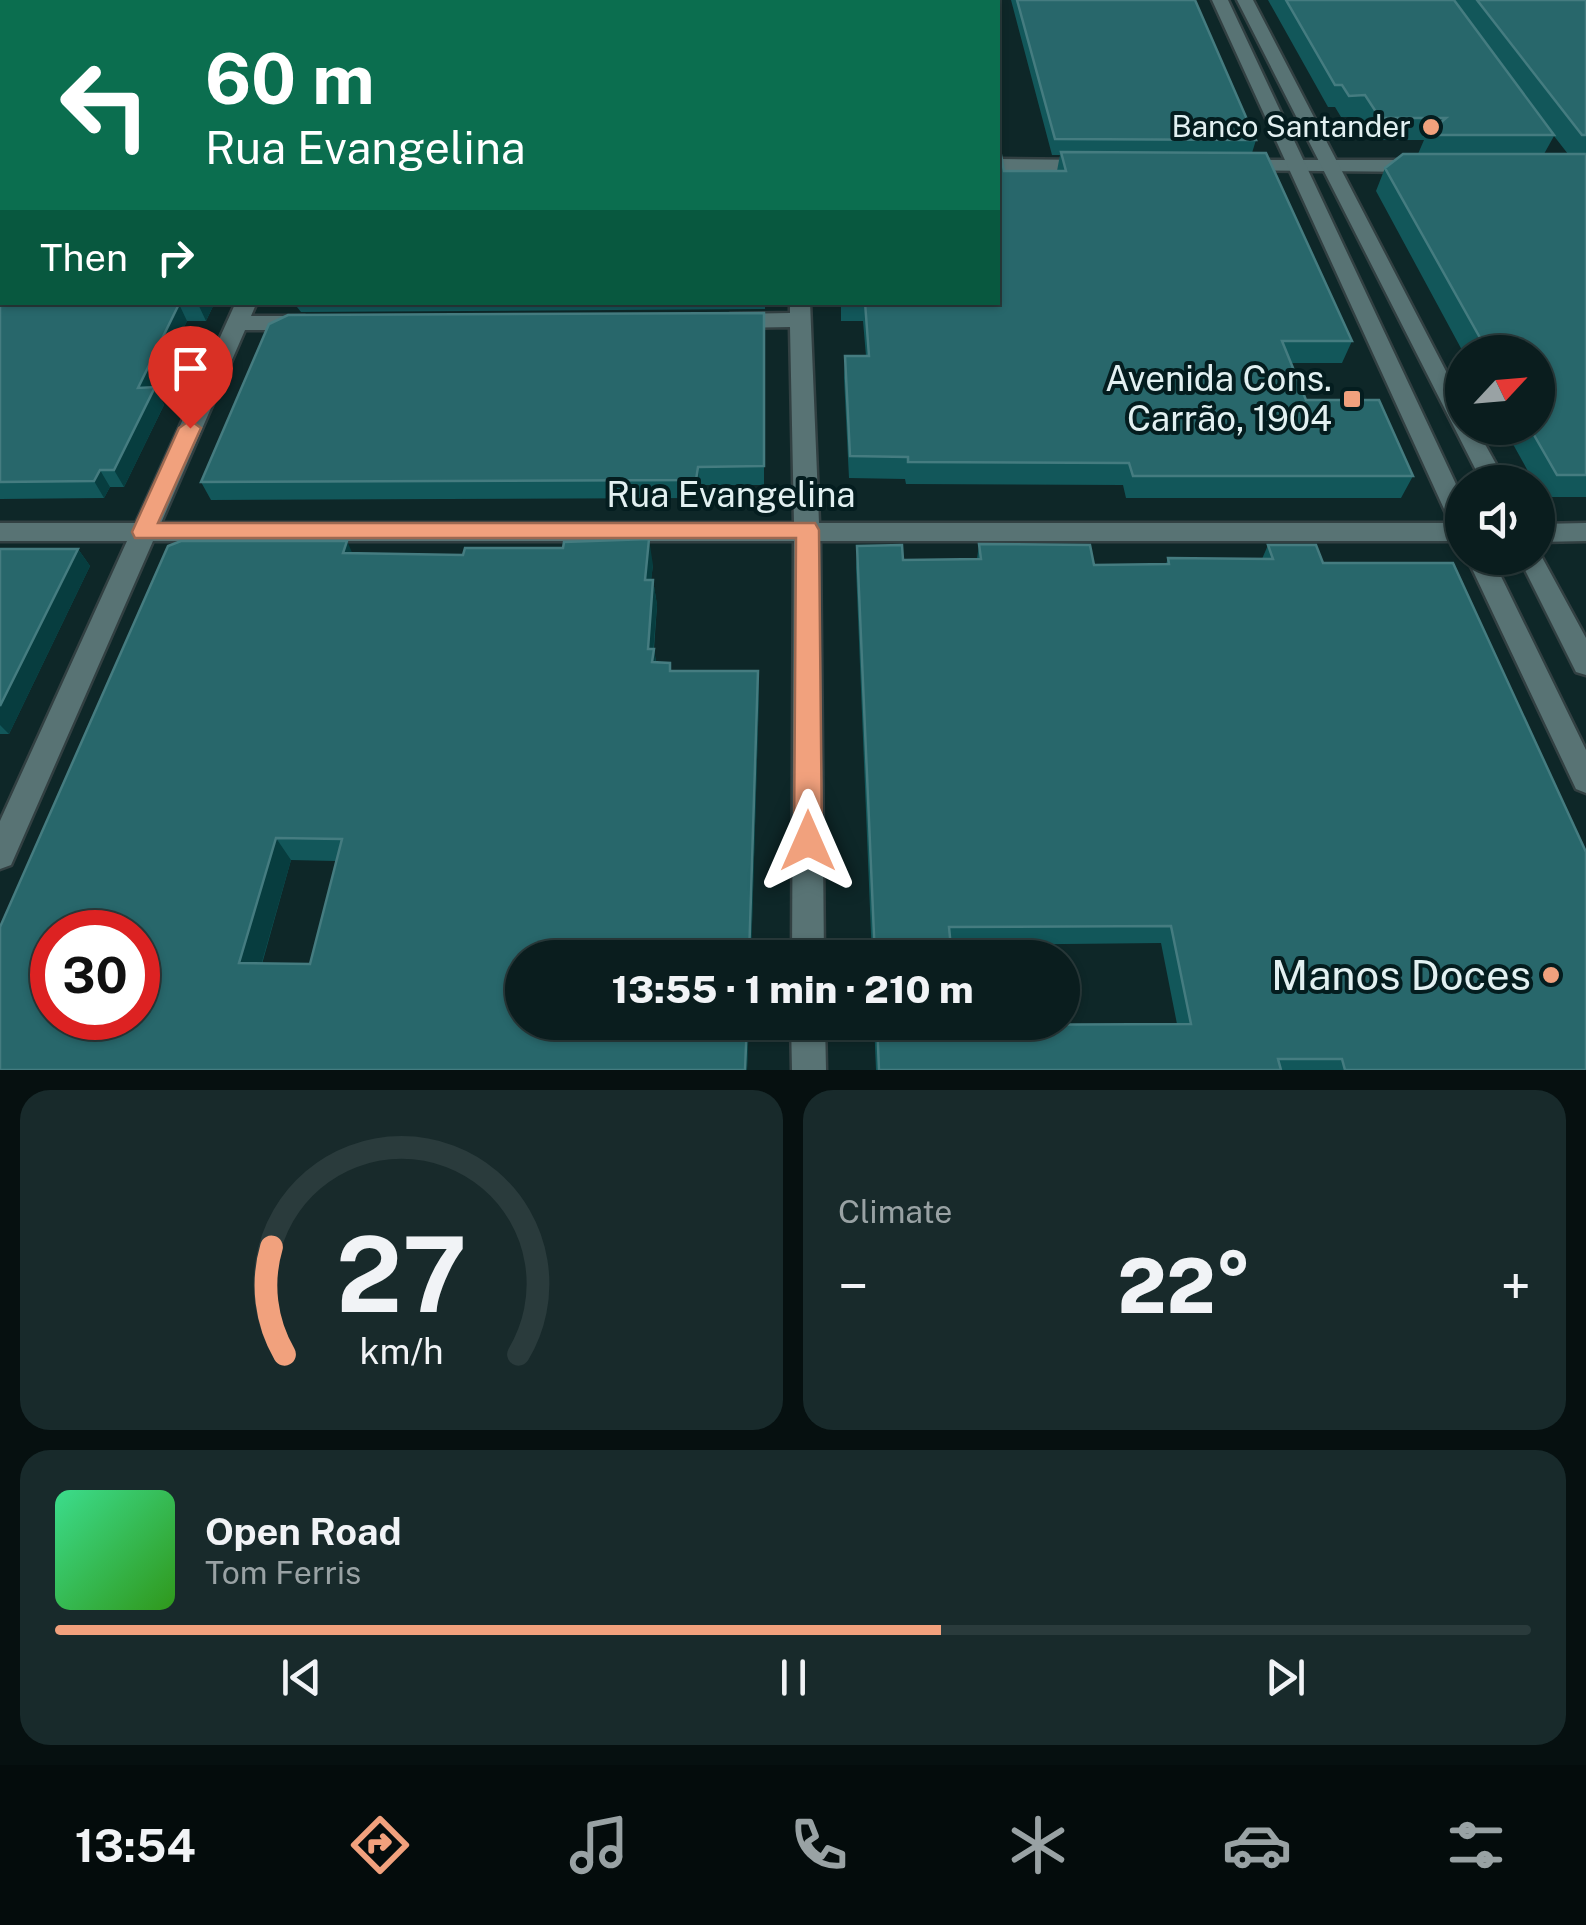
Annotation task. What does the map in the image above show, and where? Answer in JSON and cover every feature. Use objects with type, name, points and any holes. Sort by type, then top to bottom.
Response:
[{"type":"street","points":[[1220,0],[1445,486]]},
{"type":"street","points":[[1245,0],[1445,389]]},
{"type":"street","points":[[1000,165],[1111,166]]},
{"type":"street","points":[[1224,166],[1434,166]]},
{"type":"street","points":[[703,321],[800,312],[807,530],[808,940]]},
{"type":"street","points":[[0,855],[242,313],[334,323]]},
{"type":"street","name":"Rua Evangelina","points":[[0,532],[1445,532]]},
{"type":"street","points":[[1555,533],[1586,532]]},
{"type":"street","points":[[1488,575],[1586,780]]},
{"type":"street","points":[[1541,575],[1586,664]]},
{"type":"street","points":[[808,1040],[808,1070]]},
{"type":"building","points":[[1017,0],[1195,0],[1256,140],[1055,139]]},
{"type":"building","points":[[1286,0],[1454,0],[1554,135],[1426,135],[1446,118],[1380,118],[1365,95],[1349,96],[1342,85],[1335,85]]},
{"type":"building","points":[[1477,0],[1586,0],[1586,135],[1582,135]]},
{"type":"building","points":[[1000,150],[1004,171],[1066,171],[1061,152],[1266,153],[1352,341],[1282,341],[1306,400],[1379,400],[1413,476],[1133,476],[1129,463],[908,462],[908,457],[850,456],[845,356],[869,356],[865,305],[1000,305]]},
{"type":"building","points":[[1403,154],[1586,154],[1586,475],[1557,475],[1555,465],[1540,445],[1555,445],[1555,335],[1478,335],[1385,168]]},
{"type":"building","points":[[0,305],[179,305],[138,388],[155,387],[114,470],[100,470],[94,481],[0,482]]},
{"type":"building","points":[[764,313],[764,466],[698,467],[696,480],[201,482],[269,324],[288,315]]},
{"type":"building","points":[[649,539],[645,580],[653,580],[648,649],[654,649],[652,662],[670,663],[670,671],[758,671],[750,940],[505,940],[505,1040],[746,1040],[745,1070],[0,1070],[0,927],[168,546],[181,541],[347,541],[343,553],[463,555],[465,548],[563,548],[564,542]],"holes":[[[276,838],[342,839],[310,964],[239,963]]]},
{"type":"building","points":[[979,544],[1090,545],[1094,565],[1169,564],[1168,558],[1273,559],[1268,545],[1316,545],[1323,563],[1445,563],[1445,575],[1459,575],[1586,852],[1586,1070],[1345,1070],[1342,1059],[1278,1059],[1281,1070],[879,1070],[878,1040],[1080,1040],[1080,1024],[1191,1024],[1171,926],[949,927],[950,940],[874,940],[857,546],[902,545],[903,560],[981,559]]},
{"type":"building","points":[[0,549],[78,549],[0,706]]},
{"type":"place","name":"Banco Santander","points":[[1431,127]]},
{"type":"place","name":"Avenida Cons. Carrão, 1904","points":[[1352,399]]},
{"type":"place","name":"Manos Doces","points":[[1551,975]]},
{"type":"route","points":[[190,428],[143,532],[807,530],[808,841]]}]
